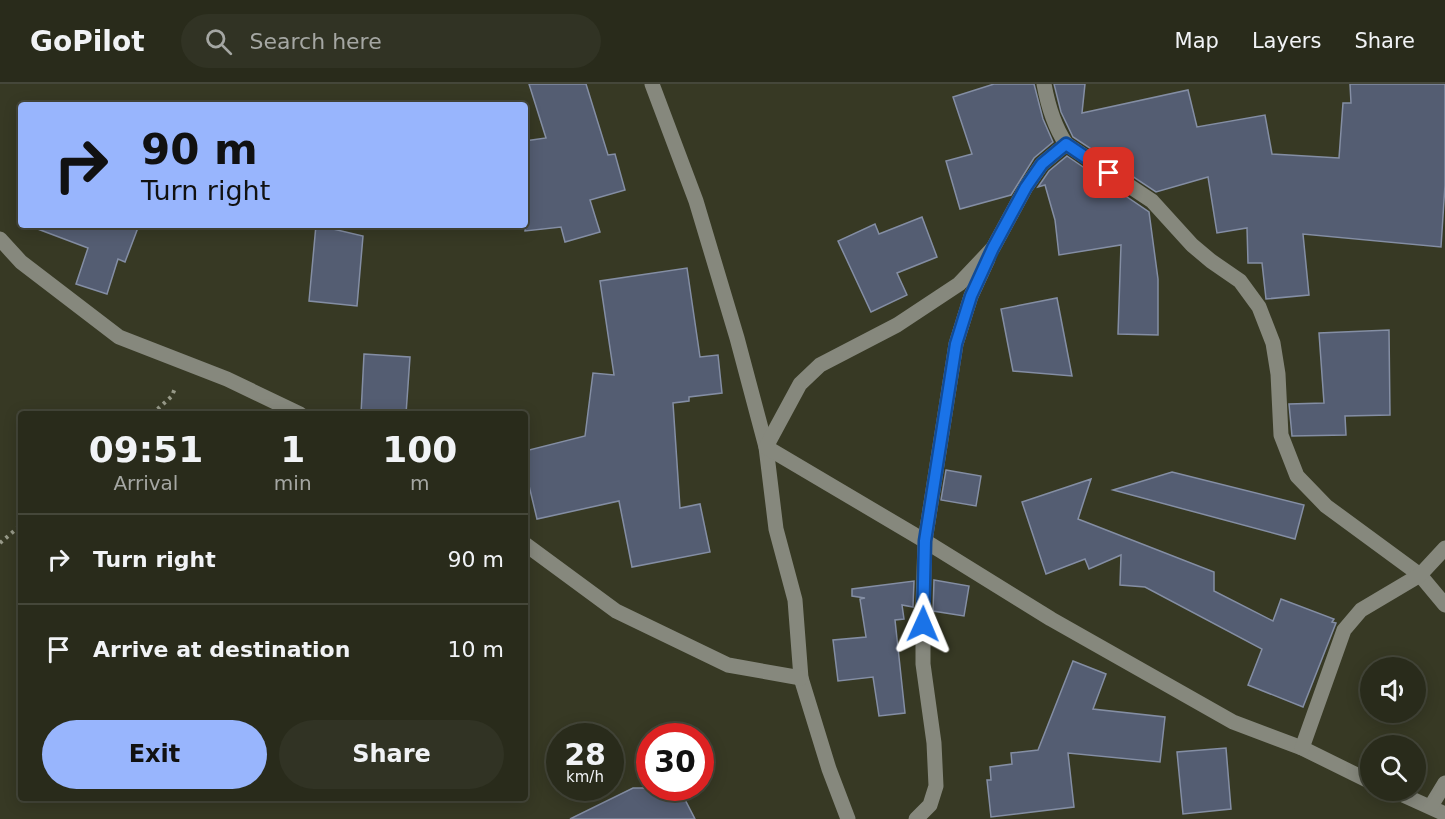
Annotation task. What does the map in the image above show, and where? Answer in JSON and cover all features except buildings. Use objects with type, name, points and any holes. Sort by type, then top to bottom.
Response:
[{"type":"street","points":[[652,84],[696,201],[737,338],[766,447],[776,529],[795,600],[801,678],[829,769],[848,819]]},
{"type":"street","points":[[1044,84],[1057,131],[1066,144],[1152,201],[1192,245],[1240,281],[1259,307],[1272,343],[1278,374],[1281,435],[1297,476],[1326,506],[1420,574],[1445,605]]},
{"type":"street","points":[[916,819],[930,805],[936,786],[934,743],[923,664],[922,605],[925,541],[956,344],[971,296],[993,248],[1026,187],[1042,164],[1066,144]]},
{"type":"street","points":[[0,239],[21,262],[119,337],[227,379],[294,411]]},
{"type":"street","points":[[766,447],[800,384],[820,365],[897,325],[958,284],[993,248]]},
{"type":"street","points":[[766,447],[1052,619],[1233,722],[1302,748],[1360,777]]},
{"type":"street","points":[[528,546],[616,611],[707,655],[728,665],[801,678]]},
{"type":"street","points":[[1302,748],[1344,630],[1361,610],[1420,574],[1445,548]]},
{"type":"street","points":[[1417,801],[1438,810],[1445,783]]},
{"type":"path","points":[[0,543],[18,528]]},
{"type":"route","points":[[923,624],[925,541],[956,344],[971,296],[993,248],[1026,187],[1042,164],[1066,144],[1109,173]]}]
